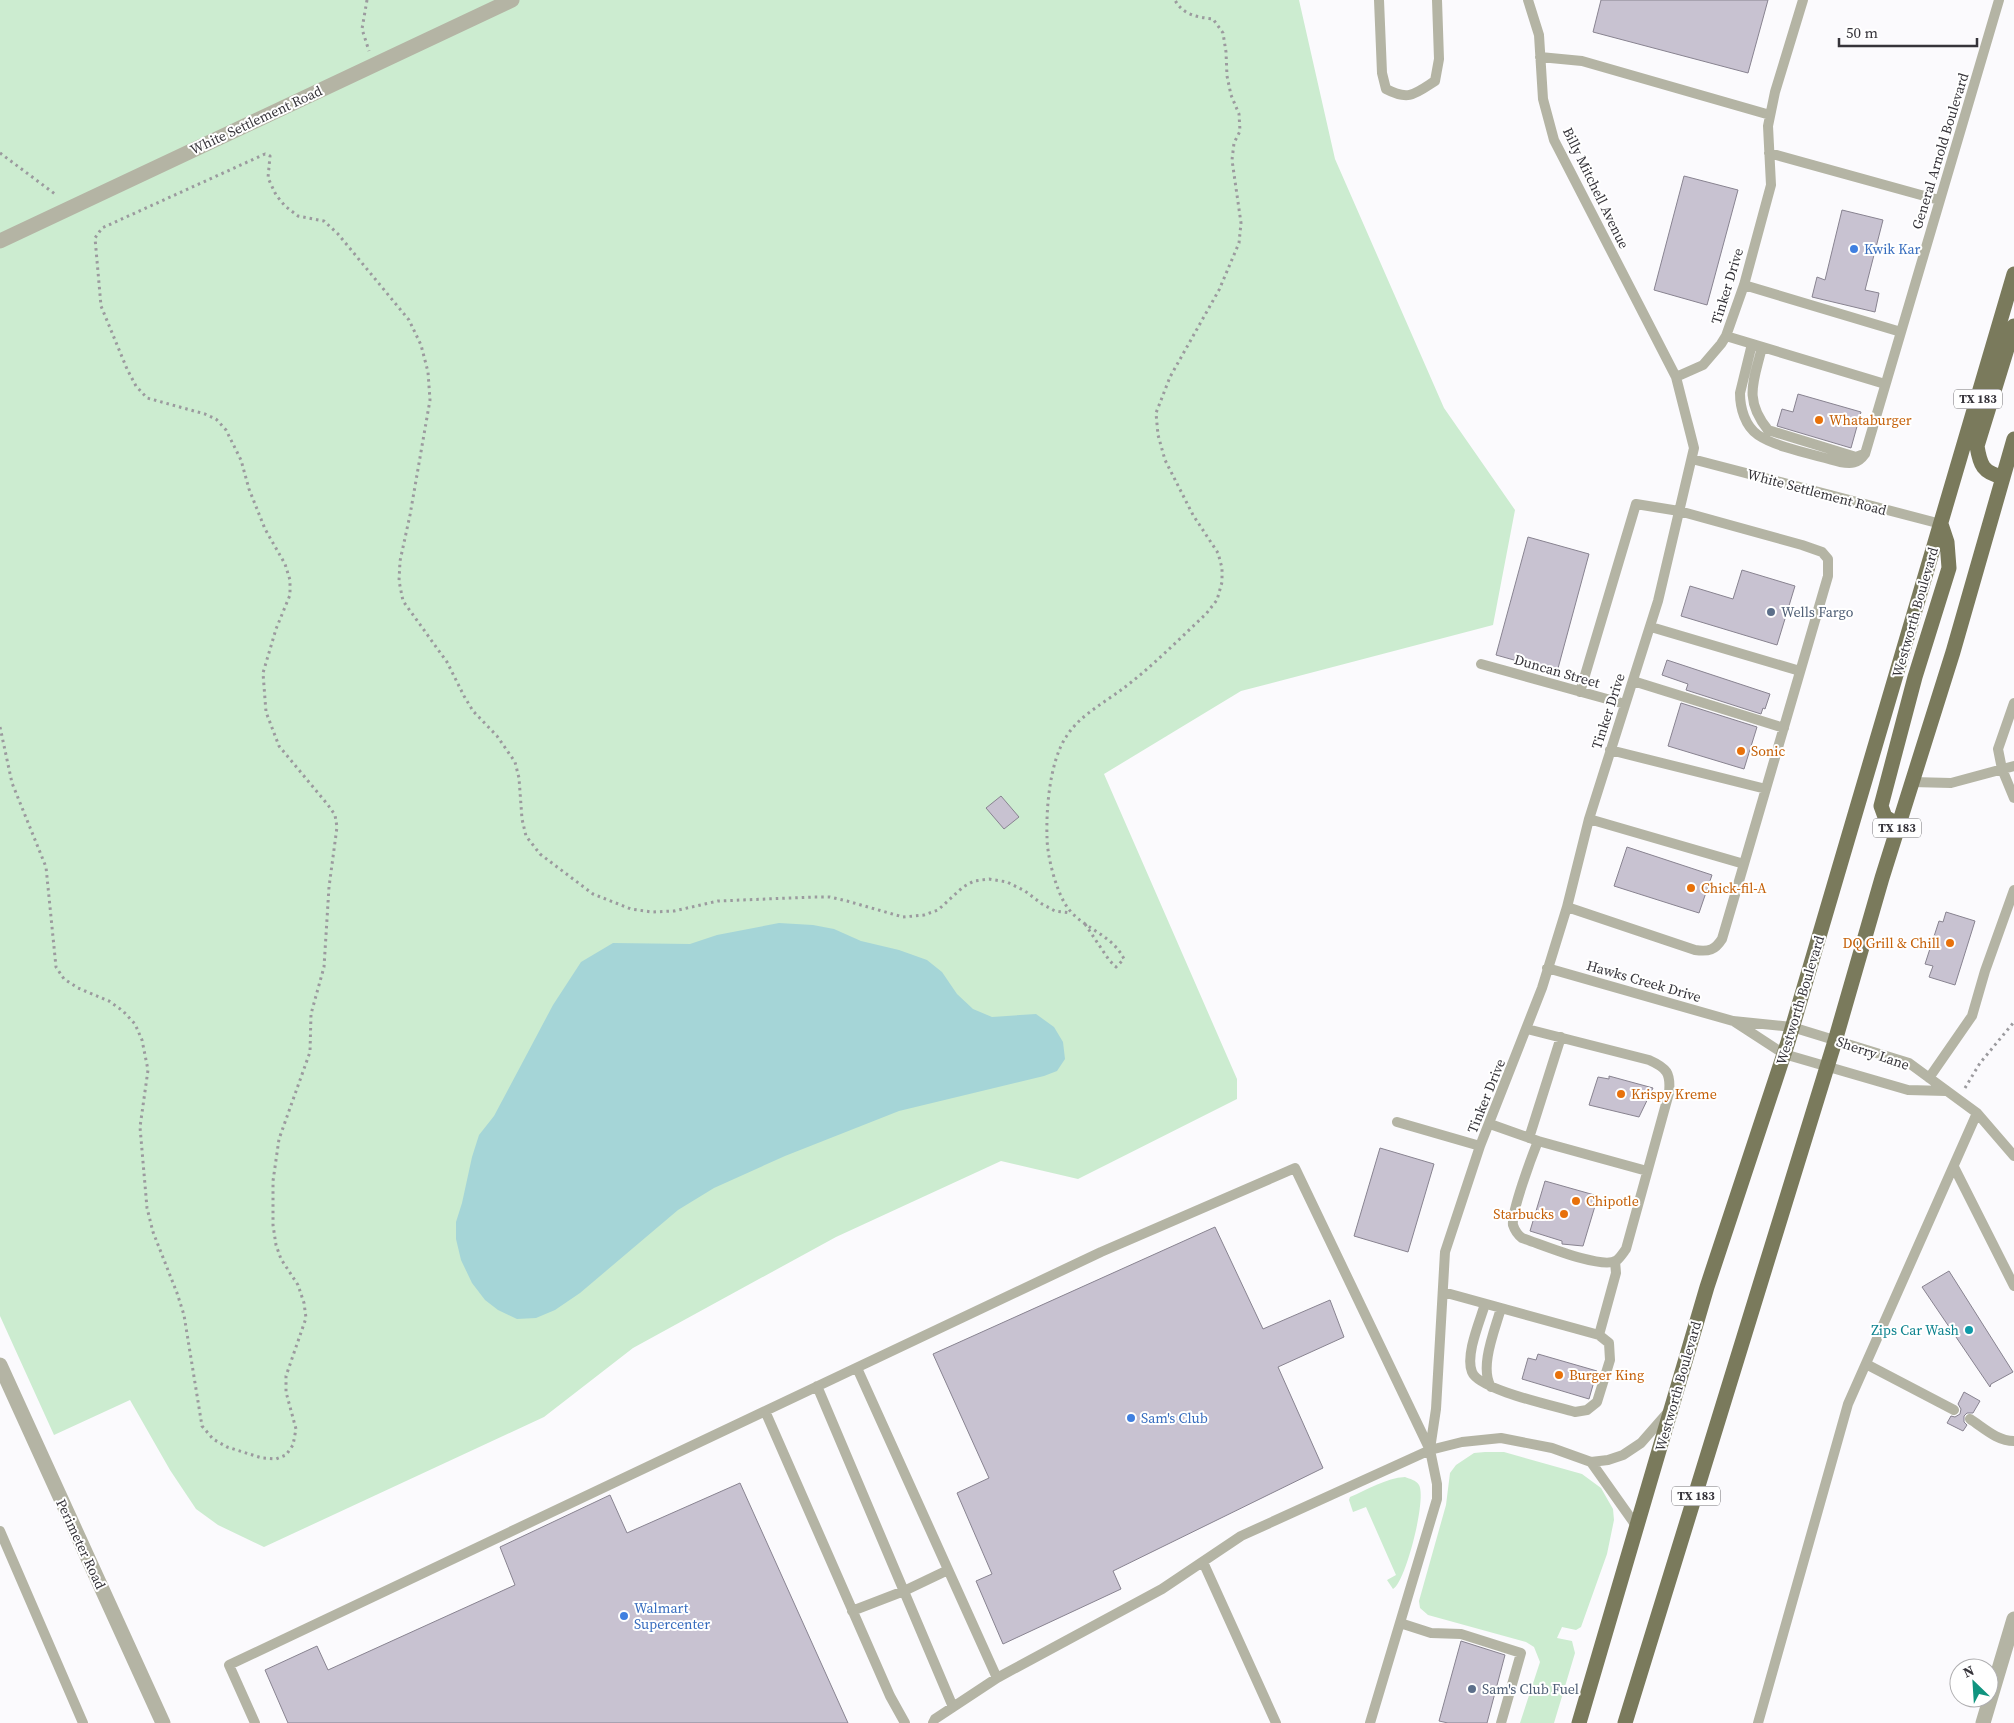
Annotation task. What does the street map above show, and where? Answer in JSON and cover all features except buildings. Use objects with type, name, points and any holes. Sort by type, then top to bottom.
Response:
[{"type":"main road","name":"Westworth Boulevard","points":[[1579,1723],[1707,1287],[1784,1054],[2014,274]]},
{"type":"main road","points":[[2008,479],[1991,474],[1980,464],[1977,446],[2014,326]]},
{"type":"main road","name":"TX 183","points":[[1625,1723],[1835,1041],[1898,825],[2008,479],[2014,439]]},
{"type":"main road","points":[[1898,825],[1885,817],[1881,806],[1915,678],[1949,568],[1947,542],[1941,524]]},
{"type":"street","name":"White Settlement Road","points":[[0,241],[512,0]]},
{"type":"street","name":"Perimeter Road","points":[[0,1365],[163,1723]]},
{"type":"street","points":[[1984,1723],[2014,1619]]},
{"type":"lane","points":[[1379,0],[1382,73],[1386,88],[1399,96],[1414,95],[1435,81],[1440,59],[1437,0]]},
{"type":"lane","name":"Billy Mitchell Avenue","points":[[1528,0],[1539,35],[1542,99],[1554,140],[1676,377]]},
{"type":"lane","name":"Tinker Drive","points":[[1430,1450],[1436,1409],[1445,1252],[1480,1146],[1527,1029],[1567,907],[1589,819],[1658,601],[1694,448],[1676,377],[1703,364],[1726,336],[1744,284],[1771,185],[1768,126],[1770,116],[1803,0]]},
{"type":"lane","name":"General Arnold Boulevard","points":[[1757,345],[1751,394],[1755,409],[1768,430],[1856,457],[1865,454],[1999,0]]},
{"type":"lane","points":[[1540,57],[1582,61],[1770,116]]},
{"type":"lane","points":[[1769,154],[1940,200]]},
{"type":"lane","points":[[1744,284],[1901,332]]},
{"type":"lane","points":[[1726,336],[1886,384]]},
{"type":"lane","name":"White Settlement Road","points":[[1692,459],[1941,524]]},
{"type":"lane","points":[[1567,907],[1695,950],[1707,952],[1717,948],[1722,939],[1828,576],[1828,559],[1822,552],[1802,545],[1679,511],[1636,504],[1580,692]]},
{"type":"lane","points":[[1650,626],[1800,671]]},
{"type":"lane","name":"Duncan Street","points":[[1481,664],[1625,704]]},
{"type":"lane","points":[[1633,681],[1784,728]]},
{"type":"lane","points":[[2014,703],[1998,750],[2002,769],[2014,798]]},
{"type":"lane","points":[[1610,750],[1766,789]]},
{"type":"lane","points":[[1912,782],[1951,783],[2014,766]]},
{"type":"lane","points":[[1589,819],[1744,864]]},
{"type":"lane","points":[[1929,1078],[1972,1016],[1985,971],[2014,890]]},
{"type":"lane","name":"Hawks Creek Drive","points":[[1547,968],[1733,1021],[1792,1027]]},
{"type":"lane","name":"Hawks Creek Drive","points":[[1733,1021],[1784,1054]]},
{"type":"lane","name":"Sherry Lane","points":[[1792,1027],[1909,1064],[1977,1113],[2014,1156]]},
{"type":"lane","points":[[1527,1029],[1561,1037],[1649,1060],[1666,1071],[1670,1080],[1626,1249],[1611,1262],[1584,1258],[1522,1238],[1517,1233],[1513,1224],[1528,1169],[1533,1139],[1561,1037]]},
{"type":"lane","name":"Sherry Lane","points":[[1784,1054],[1908,1090],[1947,1091]]},
{"type":"lane","points":[[1758,1723],[1848,1404],[1977,1113]]},
{"type":"lane","points":[[1397,1122],[1480,1146]]},
{"type":"lane","points":[[1490,1124],[1533,1139],[1647,1170]]},
{"type":"lane","points":[[1954,1167],[2014,1286]]},
{"type":"lane","points":[[255,1723],[229,1666],[1101,1252],[1295,1168],[1430,1450],[1437,1484],[1437,1499],[1370,1723]]},
{"type":"lane","points":[[1599,1335],[1616,1273],[1611,1262]]},
{"type":"lane","points":[[1443,1292],[1599,1335],[1609,1343],[1610,1360],[1597,1402],[1587,1410],[1575,1412],[1491,1387],[1477,1380],[1472,1371],[1470,1356],[1485,1304]]},
{"type":"lane","points":[[1491,1387],[1488,1382],[1486,1364],[1501,1308]]},
{"type":"lane","points":[[1866,1364],[1954,1410]]},
{"type":"lane","points":[[856,1368],[997,1678]]},
{"type":"lane","points":[[817,1386],[953,1707]]},
{"type":"lane","points":[[933,1723],[953,1707],[997,1678],[1162,1589],[1241,1536],[1430,1450],[1462,1442],[1501,1438],[1552,1448],[1591,1462],[1608,1460],[1623,1455],[1641,1443],[1670,1409]]},
{"type":"lane","points":[[765,1411],[890,1696],[905,1723]]},
{"type":"lane","points":[[1970,1419],[1996,1437],[2006,1441],[2014,1441]]},
{"type":"lane","points":[[1591,1462],[1638,1527]]},
{"type":"lane","points":[[0,1531],[83,1723]]},
{"type":"lane","points":[[1203,1562],[1276,1723]]},
{"type":"lane","points":[[852,1611],[904,1591],[948,1570]]},
{"type":"lane","points":[[1400,1623],[1431,1633],[1461,1634],[1521,1653],[1501,1723]]},
{"type":"path","points":[[367,0],[362,29],[370,52]]},
{"type":"path","points":[[1085,924],[1109,960],[1116,967],[1124,959],[1118,947],[1071,913],[1063,901],[1050,864],[1047,837],[1048,809],[1056,756],[1066,736],[1082,720],[1121,690],[1206,614],[1217,600],[1222,582],[1222,568],[1218,553],[1193,515],[1165,460],[1158,435],[1156,413],[1170,377],[1218,290],[1239,243],[1241,223],[1232,160],[1234,143],[1240,131],[1239,114],[1231,95],[1227,76],[1223,33],[1213,19],[1193,17],[1178,6],[1175,0]]},
{"type":"path","points":[[0,153],[55,194]]},
{"type":"path","points":[[0,727],[12,783],[46,867],[56,967],[64,979],[78,988],[109,1001],[123,1010],[134,1024],[146,1055],[148,1070],[140,1127],[146,1201],[153,1232],[184,1314],[202,1426],[213,1439],[227,1447],[262,1458],[276,1459],[286,1455],[293,1445],[296,1429],[286,1392],[286,1376],[306,1318],[304,1303],[298,1285],[281,1259],[276,1245],[273,1225],[273,1181],[278,1139],[310,1052],[311,1014],[324,967],[329,887],[337,827],[335,815],[328,804],[279,746],[266,712],[263,673],[276,629],[290,595],[290,580],[285,564],[265,529],[249,489],[241,460],[226,430],[216,419],[205,414],[148,398],[136,386],[101,306],[95,238],[102,228],[265,154],[270,156],[268,178],[276,195],[285,206],[298,216],[324,221],[338,234],[408,320],[421,345],[428,372],[430,400],[412,506],[400,561],[399,580],[402,601],[448,662],[473,711],[497,736],[515,762],[519,778],[522,819],[526,836],[540,854],[592,894],[631,909],[652,912],[674,911],[718,901],[830,897],[903,917],[924,915],[938,910],[974,881],[989,879],[1006,882],[1025,890],[1042,904],[1055,911],[1071,913]]},
{"type":"path","points":[[1958,1099],[1980,1063],[2014,1022]]},
{"type":"green space","points":[[0,0],[1299,0],[1335,159],[1444,408],[1515,510],[1493,625],[1241,691],[1104,774],[1237,1079],[1237,1099],[1078,1179],[1001,1161],[836,1237],[633,1348],[544,1417],[264,1547],[218,1525],[196,1509],[170,1470],[130,1400],[54,1435],[0,1316]]},
{"type":"green space","points":[[1504,1452],[1582,1474],[1601,1488],[1613,1509],[1614,1520],[1607,1554],[1581,1627],[1576,1630],[1562,1627],[1557,1638],[1572,1641],[1575,1653],[1554,1723],[1520,1723],[1540,1662],[1534,1647],[1526,1642],[1428,1615],[1420,1608],[1419,1601],[1446,1505],[1450,1473],[1456,1465],[1474,1453]]},
{"type":"green space","points":[[1405,1477],[1419,1485],[1421,1493],[1420,1506],[1409,1558],[1398,1584],[1393,1589],[1387,1580],[1396,1575],[1366,1507],[1353,1512],[1349,1500],[1350,1497],[1377,1485]]},
{"type":"water","points":[[779,923],[813,925],[834,929],[861,941],[899,950],[927,960],[942,972],[957,994],[973,1009],[992,1017],[1036,1014],[1054,1027],[1063,1042],[1065,1059],[1057,1071],[1044,1076],[899,1111],[785,1156],[714,1188],[678,1210],[580,1293],[555,1310],[536,1318],[517,1319],[498,1310],[485,1300],[472,1283],[461,1260],[456,1239],[456,1222],[479,1135],[494,1116],[553,1005],[581,962],[613,943],[690,944],[717,935]]},
{"type":"place","name":"Kwik Kar","points":[[1854,249]]},
{"type":"place","name":"Whataburger","points":[[1819,420]]},
{"type":"place","name":"Wells Fargo","points":[[1771,612]]},
{"type":"place","name":"Sonic","points":[[1741,751]]},
{"type":"place","name":"Chick-fil-A","points":[[1691,888]]},
{"type":"place","name":"DQ Grill & Chill","points":[[1950,943]]},
{"type":"place","name":"Krispy Kreme","points":[[1621,1094]]},
{"type":"place","name":"Chipotle","points":[[1576,1201]]},
{"type":"place","name":"Starbucks","points":[[1564,1214]]},
{"type":"place","name":"Zips Car Wash","points":[[1969,1330]]},
{"type":"place","name":"Burger King","points":[[1559,1375]]},
{"type":"place","name":"Sam's Club","points":[[1131,1418]]},
{"type":"place","name":"Walmart Supercenter","points":[[624,1616]]},
{"type":"place","name":"Sam's Club Fuel","points":[[1472,1689]]}]
